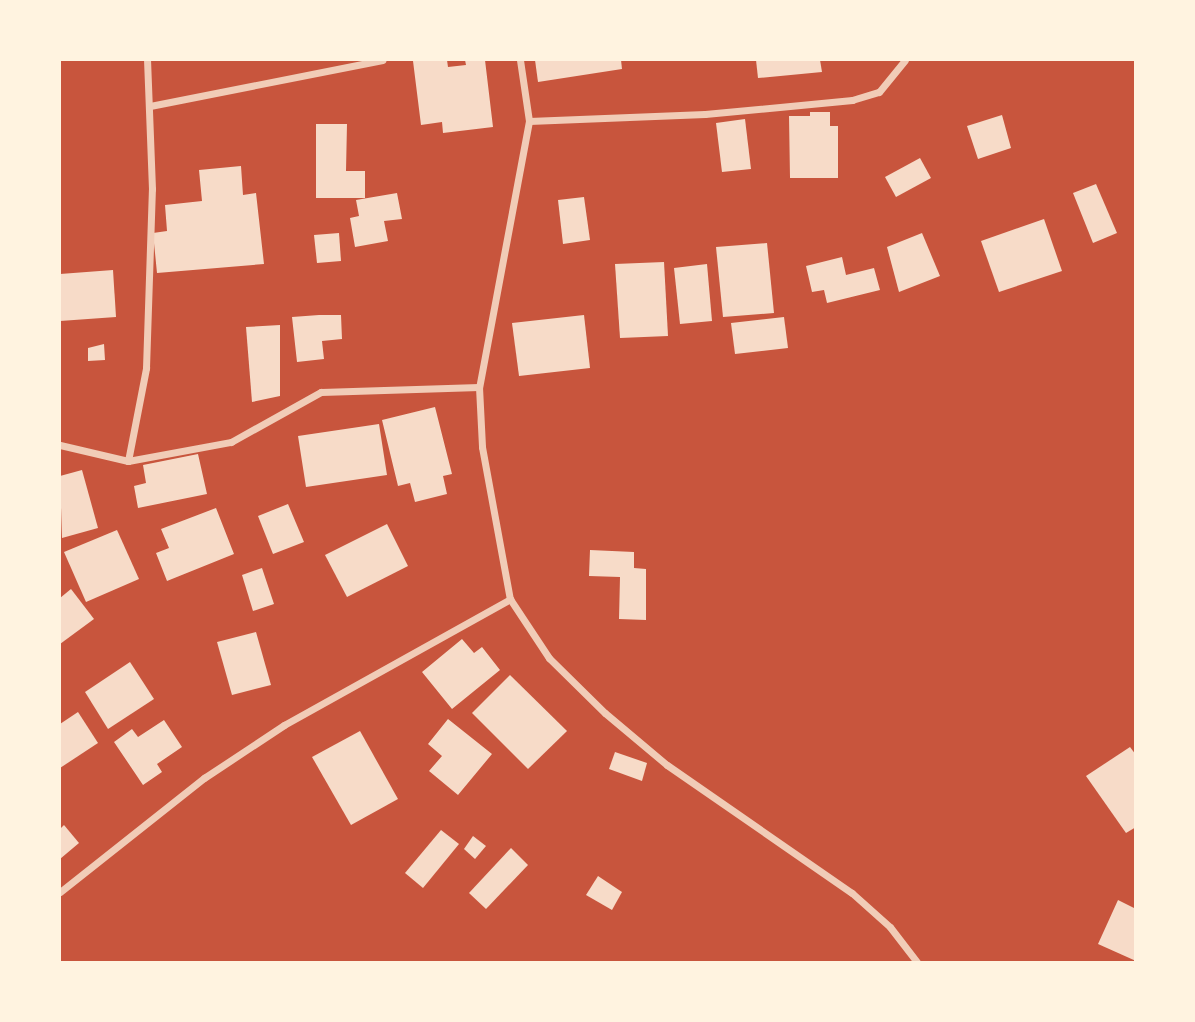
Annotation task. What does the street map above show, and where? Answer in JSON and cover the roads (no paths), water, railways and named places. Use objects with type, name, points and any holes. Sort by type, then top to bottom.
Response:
[{"type":"street","points":[[128,461],[146,368],[150,106],[147,60]]},
{"type":"street","points":[[150,106],[382,60]]},
{"type":"street","points":[[520,60],[529,121],[479,387],[482,447],[510,599],[549,658],[605,713],[667,765],[852,893],[890,927],[917,962]]},
{"type":"street","points":[[529,121],[705,114],[852,100],[879,92],[905,60]]},
{"type":"street","points":[[60,445],[128,461],[231,442],[321,392],[479,387]]},
{"type":"street","points":[[60,892],[204,778],[284,726],[510,599]]}]
